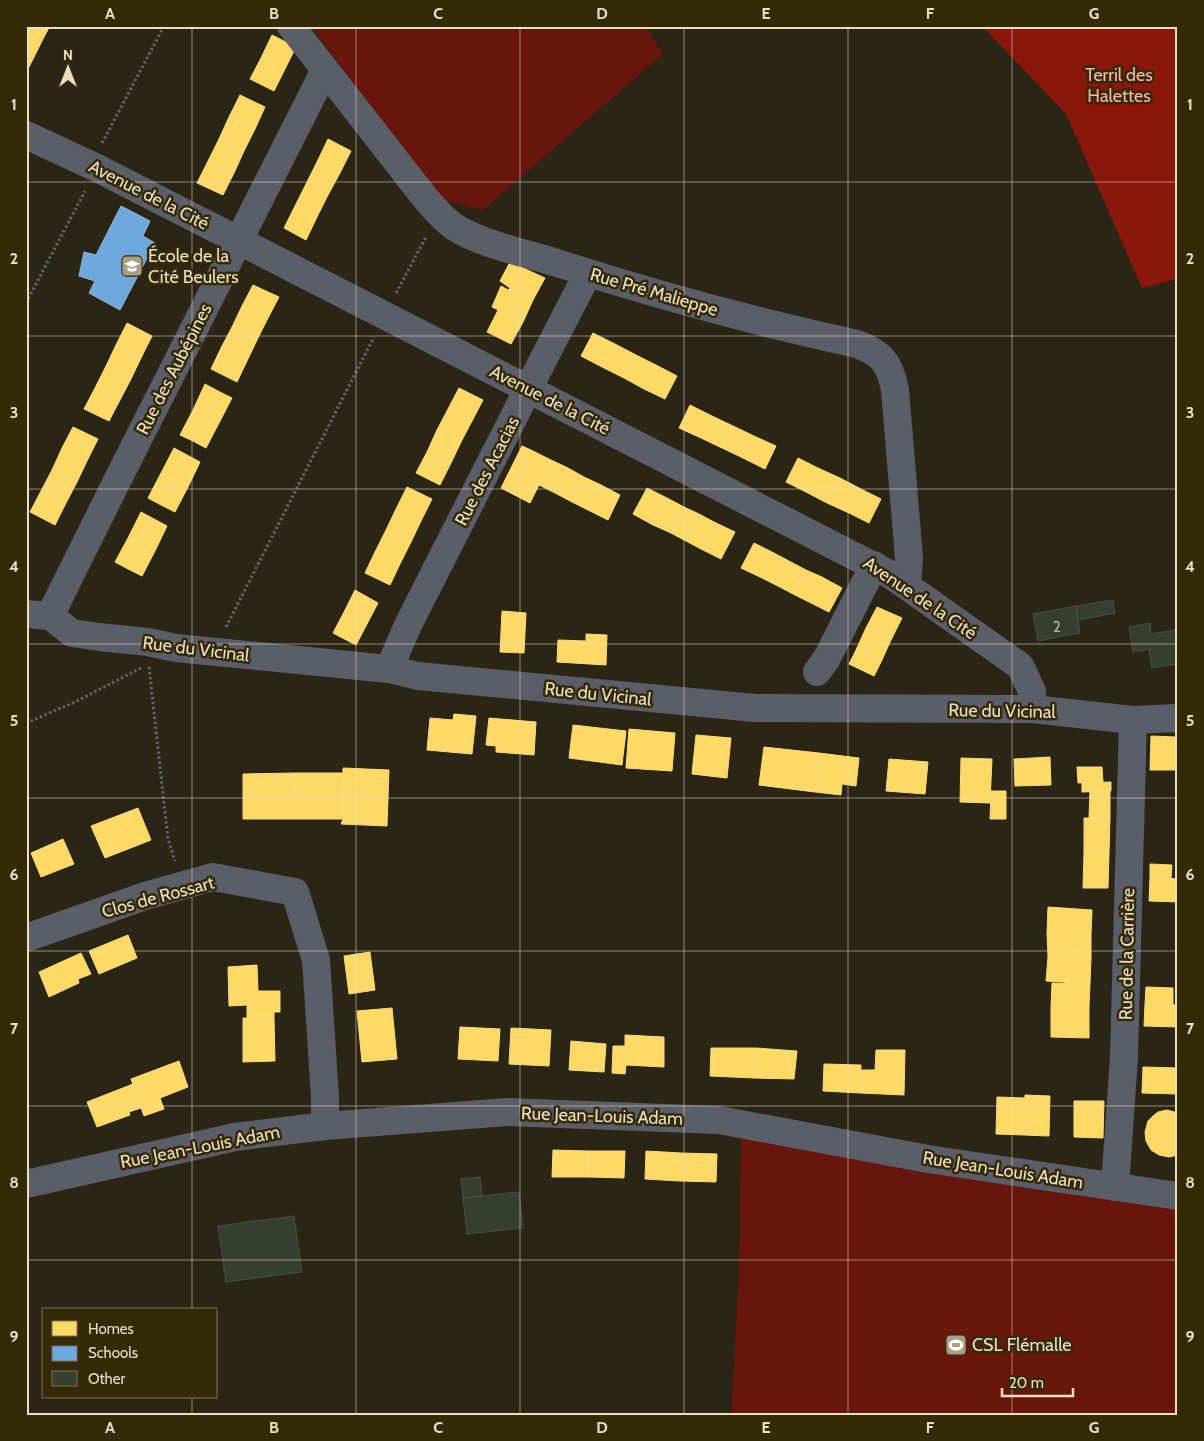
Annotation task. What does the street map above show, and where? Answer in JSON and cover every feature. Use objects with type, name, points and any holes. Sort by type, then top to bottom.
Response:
[{"type":"street","name":"Rue Pré Malieppe","points":[[291,26],[440,214],[453,226],[466,233],[588,274],[698,305],[857,344],[869,348],[884,360],[888,365],[895,390],[908,558],[907,585]]},
{"type":"street","name":"Rue des Aubépines","points":[[38,615],[116,481],[326,70]]},
{"type":"street","name":"Avenue de la Cité","points":[[26,136],[94,167],[874,565],[907,585],[1020,666],[1032,691],[1032,709]]},
{"type":"street","name":"Rue des Acacias","points":[[388,669],[408,625],[588,274]]},
{"type":"street","points":[[817,672],[827,658],[874,565]]},
{"type":"street","name":"Rue du Vicinal","points":[[38,615],[72,633],[148,642],[176,648],[388,669],[418,676],[755,708],[1032,709],[1133,720],[1178,718]]},
{"type":"street","name":"Rue de la Carrière","points":[[1116,1187],[1124,1058],[1133,720]]},
{"type":"street","name":"Clos de Rossart","points":[[26,938],[145,896],[214,878],[295,892],[316,960],[325,1096],[325,1126]]},
{"type":"street","name":"Rue Jean-Louis Adam","points":[[26,1184],[235,1137],[325,1126],[507,1112],[719,1120],[928,1159],[1178,1196]]},
{"type":"path","points":[[26,303],[164,26]]},
{"type":"path","points":[[213,652],[385,315],[433,223],[440,214]]},
{"type":"path","points":[[26,724],[83,698],[148,664],[168,839],[184,886]]},
{"type":"shaded area","points":[[311,26],[645,26],[663,54],[483,210],[440,199]]},
{"type":"shaded area","name":"CSL Flémalle","points":[[741,1137],[1178,1209],[1178,1415],[731,1415],[739,1275]]},
{"type":"green space","name":"Terril des Halettes","points":[[982,26],[1178,26],[1178,279],[1142,288],[1066,114]]},
{"type":"building: Homes","points":[[26,26],[45,35],[34,57],[26,53]]},
{"type":"building: Homes","points":[[27,26],[50,26],[45,35]]},
{"type":"building: Homes","points":[[272,35],[296,47],[285,69],[261,58]]},
{"type":"building: Homes","points":[[26,53],[34,57],[26,73]]},
{"type":"building: Homes","points":[[261,58],[285,69],[274,91],[250,79]]},
{"type":"building: Homes","points":[[240,95],[265,107],[255,129],[229,117]]},
{"type":"building: Homes","points":[[229,117],[255,129],[244,151],[219,139]]},
{"type":"building: Homes","points":[[219,139],[244,151],[234,173],[208,161]]},
{"type":"building: Homes","points":[[328,139],[351,151],[340,173],[317,162]]},
{"type":"building: Homes","points":[[208,161],[234,173],[223,195],[197,183]]},
{"type":"building: Homes","points":[[317,162],[340,173],[328,195],[306,184]]},
{"type":"building: Homes","points":[[306,184],[328,195],[317,217],[295,206]]},
{"type":"building: Homes","points":[[295,206],[317,217],[306,240],[284,228]]},
{"type":"building: Homes","points":[[510,262],[545,278],[533,300],[500,281]]},
{"type":"building: Homes","points":[[253,285],[279,297],[268,318],[242,306]]},
{"type":"building: Homes","points":[[501,286],[508,290],[510,288],[533,300],[523,322],[492,307]]},
{"type":"building: Homes","points":[[242,306],[268,318],[257,340],[232,327]]},
{"type":"building: Homes","points":[[498,310],[523,322],[511,344],[487,332]]},
{"type":"building: Homes","points":[[127,323],[152,336],[141,358],[116,345]]},
{"type":"building: Homes","points":[[232,327],[257,340],[247,361],[221,348]]},
{"type":"building: Homes","points":[[593,333],[615,344],[602,367],[581,356]]},
{"type":"building: Homes","points":[[615,344],[636,355],[624,378],[602,367]]},
{"type":"building: Homes","points":[[116,345],[141,358],[131,379],[106,366]]},
{"type":"building: Homes","points":[[221,348],[247,361],[237,382],[211,369]]},
{"type":"building: Homes","points":[[636,355],[656,365],[644,389],[624,378]]},
{"type":"building: Homes","points":[[656,365],[677,376],[665,399],[644,389]]},
{"type":"building: Homes","points":[[106,366],[131,379],[120,400],[95,388]]},
{"type":"building: Homes","points":[[205,384],[218,391],[205,416],[193,410]]},
{"type":"building: Homes","points":[[95,388],[120,400],[109,421],[84,409]]},
{"type":"building: Homes","points":[[459,388],[483,400],[472,421],[448,409]]},
{"type":"building: Homes","points":[[218,391],[232,398],[219,423],[205,416]]},
{"type":"building: Homes","points":[[690,405],[712,416],[701,438],[679,428]]},
{"type":"building: Homes","points":[[448,409],[472,421],[461,442],[437,430]]},
{"type":"building: Homes","points":[[193,410],[205,416],[193,441],[180,435]]},
{"type":"building: Homes","points":[[205,416],[219,423],[206,448],[193,441]]},
{"type":"building: Homes","points":[[712,416],[733,426],[722,448],[701,438]]},
{"type":"building: Homes","points":[[733,426],[754,436],[743,458],[722,448]]},
{"type":"building: Homes","points":[[73,427],[98,439],[87,461],[62,448]]},
{"type":"building: Homes","points":[[437,430],[461,442],[451,463],[427,452]]},
{"type":"building: Homes","points":[[754,436],[776,446],[765,469],[743,458]]},
{"type":"building: Homes","points":[[522,446],[531,450],[519,475],[510,470]]},
{"type":"building: Homes","points":[[62,448],[87,461],[77,482],[52,470]]},
{"type":"building: Homes","points":[[174,448],[187,455],[174,480],[161,473]]},
{"type":"building: Homes","points":[[531,450],[551,460],[539,485],[519,475]]},
{"type":"building: Homes","points":[[427,452],[451,463],[440,485],[416,473]]},
{"type":"building: Homes","points":[[187,455],[200,462],[188,487],[174,480]]},
{"type":"building: Homes","points":[[798,458],[818,468],[806,492],[786,482]]},
{"type":"building: Homes","points":[[551,460],[568,468],[555,493],[539,485]]},
{"type":"building: Homes","points":[[568,468],[584,477],[572,502],[555,493]]},
{"type":"building: Homes","points":[[818,468],[840,478],[827,503],[806,492]]},
{"type":"building: Homes","points":[[52,470],[77,482],[66,503],[41,491]]},
{"type":"building: Homes","points":[[510,470],[539,485],[530,503],[501,488]]},
{"type":"building: Homes","points":[[161,473],[174,480],[161,505],[148,498]]},
{"type":"building: Homes","points":[[584,477],[601,485],[588,510],[572,502]]},
{"type":"building: Homes","points":[[840,478],[861,489],[849,513],[827,503]]},
{"type":"building: Homes","points":[[174,480],[188,487],[175,512],[161,505]]},
{"type":"building: Homes","points":[[601,485],[620,495],[608,520],[588,510]]},
{"type":"building: Homes","points":[[407,487],[432,499],[421,521],[396,509]]},
{"type":"building: Homes","points":[[647,488],[667,498],[653,525],[633,514]]},
{"type":"building: Homes","points":[[861,489],[881,499],[869,523],[849,513]]},
{"type":"building: Homes","points":[[41,491],[66,503],[55,525],[30,512]]},
{"type":"building: Homes","points":[[667,498],[684,507],[671,533],[653,525]]},
{"type":"building: Homes","points":[[684,507],[699,514],[686,541],[671,533]]},
{"type":"building: Homes","points":[[396,509],[421,521],[411,542],[386,530]]},
{"type":"building: Homes","points":[[141,512],[154,519],[141,544],[128,538]]},
{"type":"building: Homes","points":[[699,514],[714,522],[701,549],[686,541]]},
{"type":"building: Homes","points":[[154,519],[167,526],[155,551],[141,544]]},
{"type":"building: Homes","points":[[714,522],[735,532],[721,559],[701,549]]},
{"type":"building: Homes","points":[[386,530],[411,542],[400,564],[375,552]]},
{"type":"building: Homes","points":[[128,538],[141,544],[128,569],[115,562]]},
{"type":"building: Homes","points":[[754,543],[772,552],[760,577],[741,568]]},
{"type":"building: Homes","points":[[141,544],[155,551],[142,576],[128,569]]},
{"type":"building: Homes","points":[[375,552],[400,564],[390,585],[365,573]]},
{"type":"building: Homes","points":[[772,552],[789,561],[776,585],[760,577]]},
{"type":"building: Homes","points":[[789,561],[806,570],[793,594],[776,585]]},
{"type":"building: Homes","points":[[806,570],[822,577],[809,602],[793,594]]},
{"type":"building: Homes","points":[[822,577],[842,588],[829,612],[809,602]]},
{"type":"building: Homes","points":[[355,590],[378,603],[367,624],[344,612]]},
{"type":"building: Homes","points":[[877,607],[902,618],[891,640],[866,628]]},
{"type":"building: Homes","points":[[502,611],[526,613],[524,653],[500,652]]},
{"type":"building: Homes","points":[[344,612],[367,624],[356,645],[333,633]]},
{"type":"building: Homes","points":[[866,628],[891,640],[881,662],[856,650]]},
{"type":"building: Homes","points":[[586,634],[607,635],[606,665],[557,662],[558,640],[586,641]]},
{"type":"building: Homes","points":[[856,650],[881,662],[874,676],[849,664]]},
{"type":"building: Homes","points":[[454,714],[476,716],[472,754],[427,750],[430,718],[453,720]]},
{"type":"building: Homes","points":[[489,718],[536,722],[534,755],[496,752],[496,746],[486,745]]},
{"type":"building: Homes","points":[[573,725],[626,731],[622,765],[569,758]]},
{"type":"building: Homes","points":[[629,729],[675,733],[672,771],[626,768]]},
{"type":"building: Homes","points":[[696,735],[731,738],[727,778],[692,774]]},
{"type":"building: Homes","points":[[1151,736],[1176,737],[1176,770],[1150,770]]},
{"type":"building: Homes","points":[[764,747],[819,753],[815,792],[759,785]]},
{"type":"building: Homes","points":[[819,753],[859,758],[856,786],[842,784],[841,795],[815,792]]},
{"type":"building: Homes","points":[[1050,757],[1051,785],[1015,786],[1014,759]]},
{"type":"building: Homes","points":[[961,758],[992,759],[990,803],[960,802]]},
{"type":"building: Homes","points":[[889,759],[928,762],[925,794],[886,791]]},
{"type":"building: Homes","points":[[1077,767],[1102,767],[1103,782],[1078,783]]},
{"type":"building: Homes","points":[[343,768],[389,770],[387,826],[341,824],[343,819]]},
{"type":"building: Homes","points":[[295,773],[296,819],[243,819],[243,774]]},
{"type":"building: Homes","points":[[295,773],[343,773],[343,819],[296,819]]},
{"type":"building: Homes","points":[[1111,782],[1111,791],[1082,792],[1082,783]]},
{"type":"building: Homes","points":[[991,791],[1006,791],[1006,819],[990,819]]},
{"type":"building: Homes","points":[[1090,791],[1110,791],[1110,818],[1089,818]]},
{"type":"building: Homes","points":[[138,808],[151,840],[105,858],[91,826]]},
{"type":"building: Homes","points":[[1084,818],[1110,818],[1109,853],[1084,853]]},
{"type":"building: Homes","points":[[63,839],[74,864],[41,877],[31,853]]},
{"type":"building: Homes","points":[[1084,853],[1109,853],[1108,888],[1083,888]]},
{"type":"building: Homes","points":[[1150,864],[1172,865],[1171,878],[1150,877]]},
{"type":"building: Homes","points":[[1150,877],[1178,879],[1178,902],[1149,901]]},
{"type":"building: Homes","points":[[1048,907],[1092,910],[1091,935],[1047,933]]},
{"type":"building: Homes","points":[[1047,933],[1091,935],[1091,958],[1048,956]]},
{"type":"building: Homes","points":[[128,935],[137,958],[99,974],[89,951]]},
{"type":"building: Homes","points":[[370,952],[375,990],[349,994],[344,956]]},
{"type":"building: Homes","points":[[81,953],[91,974],[78,979],[79,983],[49,997],[39,972]]},
{"type":"building: Homes","points":[[1048,956],[1091,958],[1090,984],[1046,981]]},
{"type":"building: Homes","points":[[257,965],[258,991],[280,991],[280,1012],[274,1012],[274,1018],[247,1018],[247,1005],[229,1006],[228,967]]},
{"type":"building: Homes","points":[[1052,983],[1090,984],[1089,1007],[1051,1007]]},
{"type":"building: Homes","points":[[1146,987],[1173,988],[1173,1005],[1145,1004]]},
{"type":"building: Homes","points":[[1145,1004],[1178,1005],[1177,1027],[1144,1026]]},
{"type":"building: Homes","points":[[1051,1007],[1089,1007],[1089,1038],[1051,1037]]},
{"type":"building: Homes","points":[[392,1008],[397,1059],[362,1062],[357,1011]]},
{"type":"building: Homes","points":[[243,1018],[274,1018],[275,1061],[243,1062]]},
{"type":"building: Homes","points":[[460,1027],[500,1029],[498,1061],[458,1059]]},
{"type":"building: Homes","points":[[511,1028],[551,1030],[549,1066],[509,1064]]},
{"type":"building: Homes","points":[[625,1035],[664,1037],[664,1067],[626,1065],[625,1074],[612,1073],[613,1046],[625,1046]]},
{"type":"building: Homes","points":[[571,1041],[606,1044],[604,1072],[569,1070]]},
{"type":"building: Homes","points":[[711,1048],[756,1048],[754,1078],[710,1076]]},
{"type":"building: Homes","points":[[756,1048],[797,1051],[794,1079],[754,1078]]},
{"type":"building: Homes","points":[[876,1050],[905,1050],[904,1095],[860,1093],[861,1070],[875,1070]]},
{"type":"building: Homes","points":[[179,1061],[188,1087],[160,1098],[164,1109],[144,1116],[131,1079]]},
{"type":"building: Homes","points":[[824,1064],[861,1065],[860,1093],[823,1091]]},
{"type":"building: Homes","points":[[1143,1067],[1178,1068],[1178,1094],[1142,1093]]},
{"type":"building: Homes","points":[[133,1084],[141,1108],[129,1112],[130,1115],[97,1127],[87,1102]]},
{"type":"building: Homes","points":[[1025,1095],[1050,1096],[1049,1136],[1024,1135]]},
{"type":"building: Homes","points":[[997,1097],[1025,1098],[1024,1135],[996,1134]]},
{"type":"building: Homes","points":[[1074,1101],[1104,1101],[1103,1138],[1074,1137]]},
{"type":"building: Homes","points":[[1167,1110],[1178,1113],[1178,1155],[1169,1157],[1159,1155],[1151,1150],[1146,1141],[1145,1132],[1148,1121],[1153,1116],[1158,1112]]},
{"type":"building: Homes","points":[[553,1150],[588,1151],[588,1177],[552,1177]]},
{"type":"building: Homes","points":[[588,1151],[625,1151],[624,1178],[588,1177]]},
{"type":"building: Homes","points":[[646,1151],[681,1153],[680,1181],[645,1179]]},
{"type":"building: Homes","points":[[681,1153],[717,1154],[716,1182],[680,1181]]},
{"type":"building: Schools","points":[[121,206],[150,221],[143,236],[155,243],[120,310],[89,293],[95,281],[79,276],[84,252],[96,255]]},
{"type":"building: Other","points":[[1113,600],[1115,613],[1078,620],[1076,606]]},
{"type":"building: Other","points":[[1076,606],[1080,633],[1038,641],[1033,614]]},
{"type":"building: Other","points":[[1150,623],[1151,634],[1176,630],[1178,664],[1152,668],[1149,649],[1133,652],[1129,627]]},
{"type":"building: Other","points":[[480,1177],[482,1196],[463,1198],[461,1179]]},
{"type":"building: Other","points":[[519,1192],[523,1228],[467,1234],[463,1198]]},
{"type":"building: Other","points":[[294,1216],[302,1272],[226,1282],[218,1226]]},
{"type":"place","name":"École de la Cité Beulers","points":[[132,266]]},
{"type":"place","name":"CSL Flémalle","points":[[956,1345]]}]
